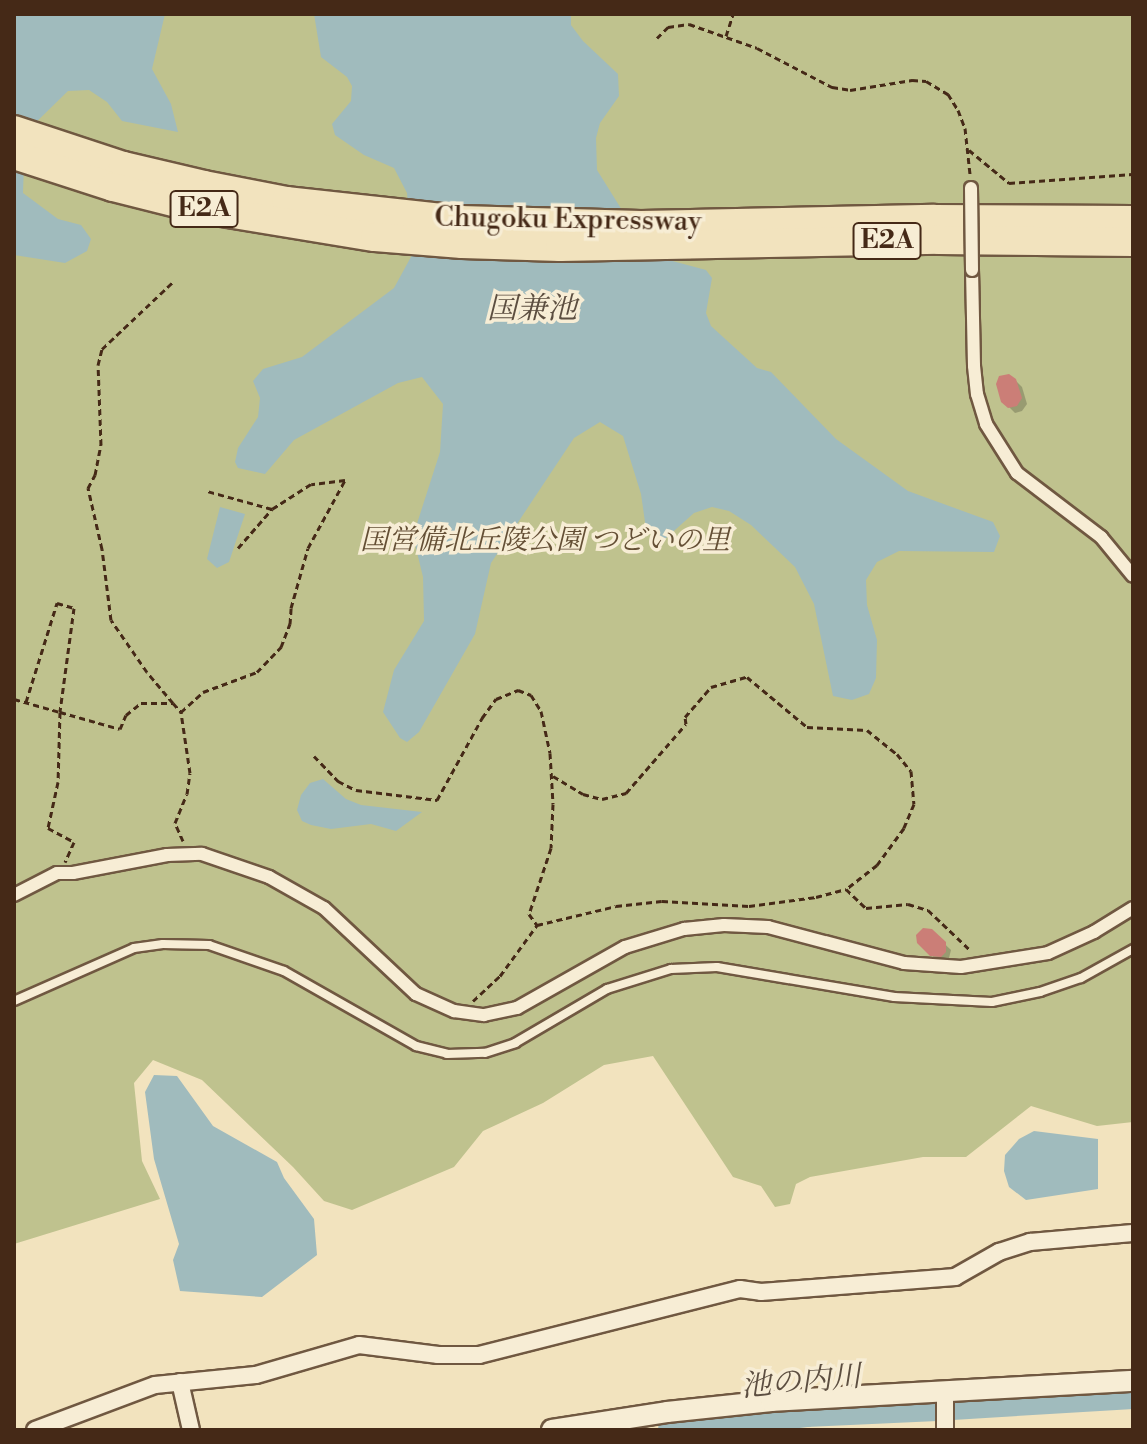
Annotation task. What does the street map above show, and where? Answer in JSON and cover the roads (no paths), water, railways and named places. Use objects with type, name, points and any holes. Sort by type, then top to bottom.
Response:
[{"type":"highway","name":"Chugoku Expressway","points":[[14,130],[32,154],[197,208],[374,224],[560,247],[641,236],[934,219],[1133,220]]},
{"type":"highway","name":"Chugoku Expressway","points":[[641,236],[1133,242]]},
{"type":"street","points":[[971,188],[974,366],[977,394],[986,424],[1017,473],[1101,537],[1133,576]]},
{"type":"street","points":[[14,895],[57,873],[139,859],[196,856],[239,864],[296,891],[360,939],[416,994],[454,1011],[472,1013],[517,1008],[625,947],[705,926],[788,931],[904,963],[939,967],[990,965],[1048,953],[1094,932],[1133,908]]},
{"type":"street","points":[[35,1430],[155,1385],[256,1375],[359,1345],[438,1355],[479,1355],[740,1289],[761,1292],[955,1277],[999,1252],[1030,1242],[1133,1233]]},
{"type":"street","points":[[552,1430],[712,1407],[945,1390],[1133,1381]]},
{"type":"street","points":[[180,1382],[191,1430]]},
{"type":"street","points":[[945,1390],[945,1430]]},
{"type":"lane","points":[[14,1001],[134,948],[198,944],[245,954],[284,971],[416,1046],[447,1054],[485,1053],[515,1043],[607,989],[671,969],[717,967],[894,997],[992,1002],[1040,992],[1081,978],[1133,949]]},
{"type":"water","points":[[14,14],[165,14],[152,69],[171,104],[178,132],[122,121],[107,102],[89,90],[68,91],[25,133],[23,193],[58,219],[81,225],[91,239],[87,251],[65,263],[14,255]]},
{"type":"water","name":"国兼池","points":[[314,14],[571,14],[571,25],[583,41],[618,74],[619,96],[600,123],[596,138],[597,170],[650,255],[706,270],[712,278],[706,313],[711,326],[757,368],[771,372],[836,439],[908,491],[993,522],[1000,536],[994,552],[899,551],[877,562],[866,580],[867,605],[877,640],[876,678],[869,694],[852,700],[833,696],[814,604],[795,567],[751,525],[729,511],[712,507],[694,513],[666,538],[658,539],[646,529],[641,494],[623,436],[600,422],[574,438],[491,563],[475,634],[419,732],[407,742],[400,738],[383,712],[394,670],[424,621],[423,577],[413,536],[440,452],[443,404],[422,377],[398,383],[294,440],[265,474],[238,468],[235,462],[238,448],[258,417],[260,398],[253,381],[263,369],[302,357],[394,288],[412,255],[407,193],[394,168],[364,155],[335,135],[332,124],[351,101],[352,86],[347,77],[321,57]]},
{"type":"water","points":[[220,507],[245,514],[229,562],[217,568],[207,559]]},
{"type":"water","points":[[323,779],[346,799],[361,805],[422,812],[396,831],[371,824],[331,829],[311,825],[302,821],[297,810],[301,795],[310,783]]},
{"type":"water","points":[[154,1075],[177,1076],[213,1126],[277,1162],[284,1178],[314,1219],[317,1255],[262,1297],[180,1291],[173,1260],[179,1244],[154,1159],[145,1092]]},
{"type":"water","points":[[1034,1131],[1098,1139],[1098,1189],[1026,1200],[1009,1187],[1004,1171],[1005,1155],[1019,1139]]},
{"type":"waterway","name":"池の内川","points":[[952,1406],[1133,1395]]},
{"type":"waterway","name":"池の内川","points":[[672,1430],[806,1413],[937,1407]]},
{"type":"park label","name":"国営備北丘陵公園 つどいの里","points":[[545,541]]}]
